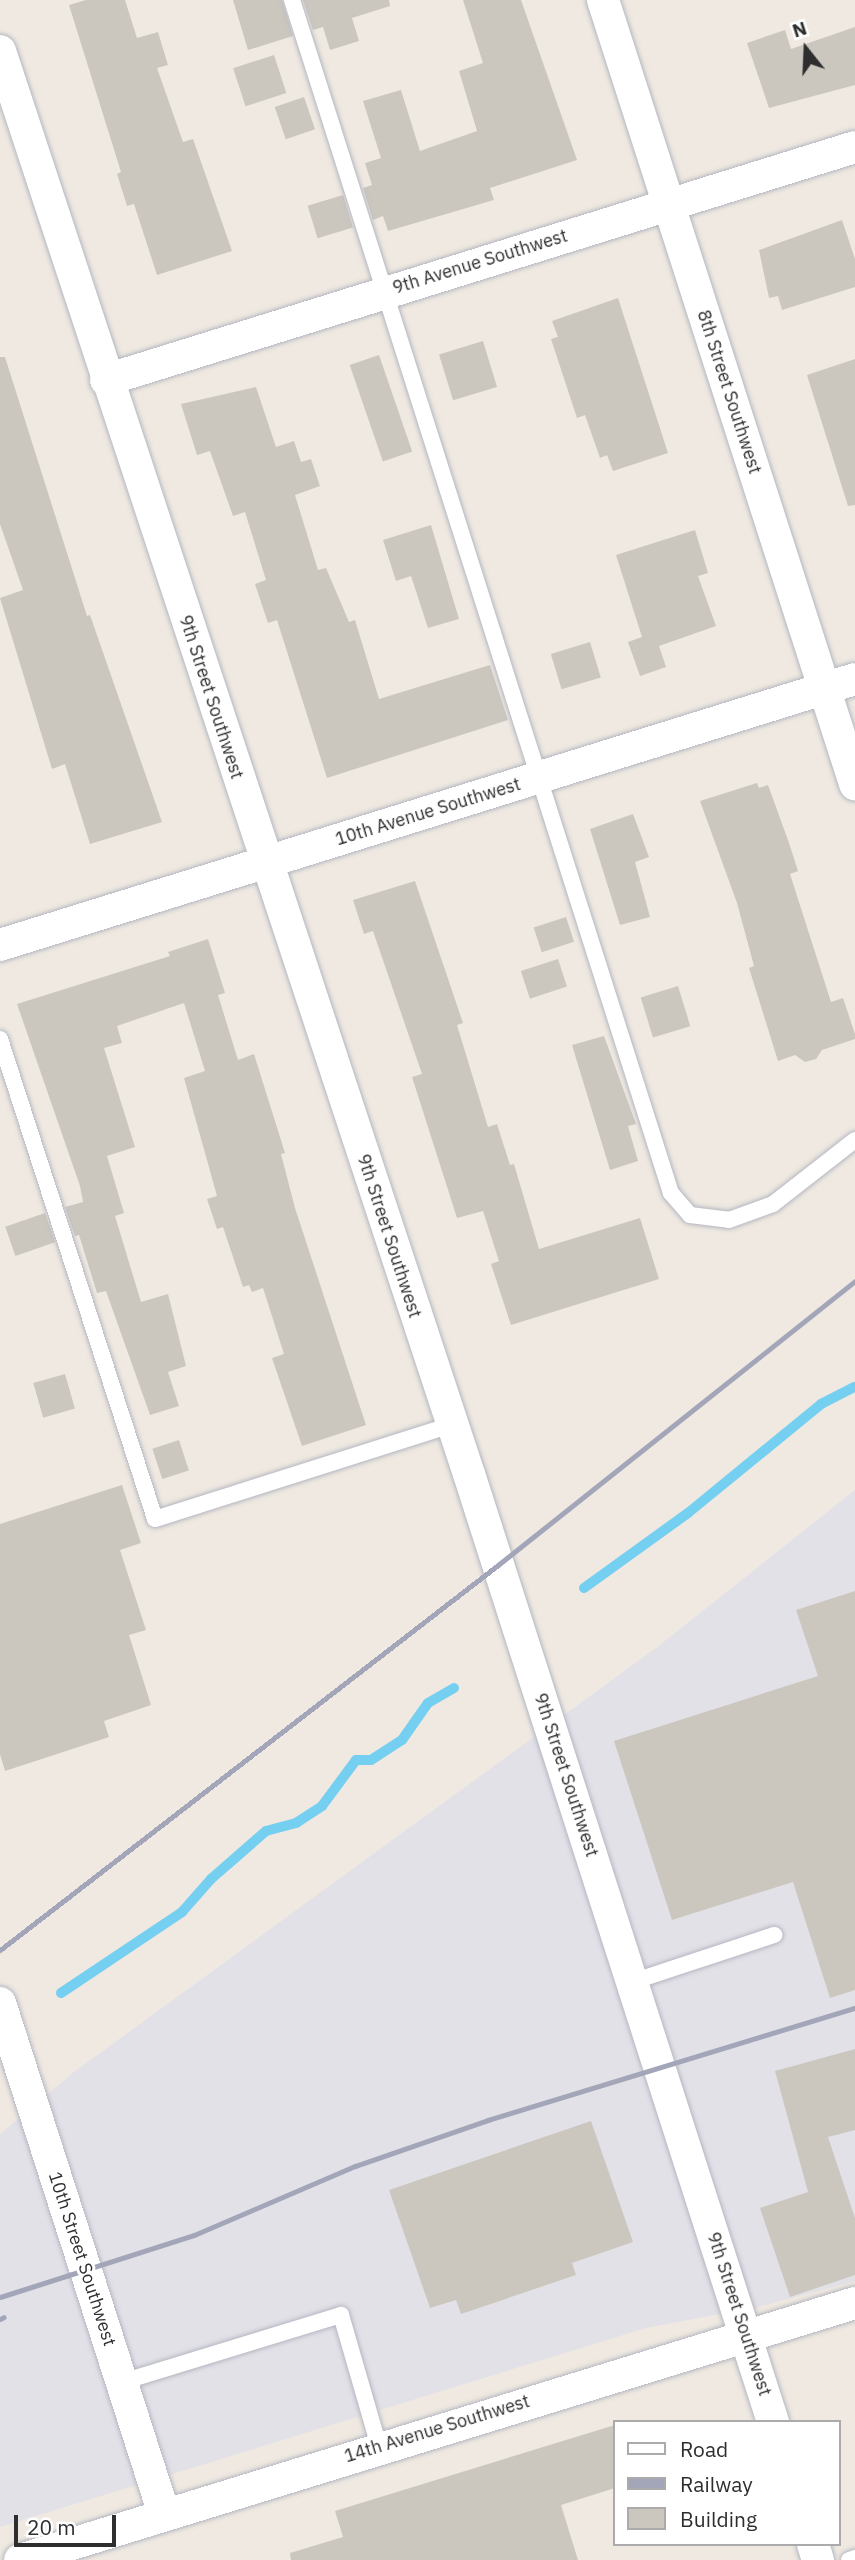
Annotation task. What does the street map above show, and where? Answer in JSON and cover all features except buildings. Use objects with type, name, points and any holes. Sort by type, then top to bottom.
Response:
[{"type":"street","name":"8th Street Southwest","points":[[603,0],[855,784]]},
{"type":"street","name":"9th Street Southwest","points":[[0,51],[106,380],[452,1425],[772,2420]]},
{"type":"street","name":"9th Avenue Southwest","points":[[106,380],[385,291],[855,147]]},
{"type":"street","name":"10th Avenue Southwest","points":[[0,945],[855,679]]},
{"type":"street","name":"10th Street Southwest","points":[[0,2003],[164,2514]]},
{"type":"street","name":"14th Avenue Southwest","points":[[20,2560],[745,2333],[855,2303]]},
{"type":"lane","points":[[292,0],[542,777],[671,1193],[690,1214],[729,1220],[773,1204],[855,1140]]},
{"type":"lane","points":[[0,1039],[155,1519],[452,1425]]},
{"type":"lane","points":[[632,1982],[774,1935]]},
{"type":"lane","points":[[122,2382],[341,2315],[379,2447]]},
{"type":"lane","points":[[849,2560],[855,2558]]},
{"type":"shaded area","points":[[855,1490],[855,2281],[762,2306],[646,2328],[0,2527],[0,2134],[74,2072],[656,1648]]},
{"type":"waterway","points":[[584,1588],[688,1513],[821,1404],[855,1387]]},
{"type":"waterway","points":[[61,1993],[182,1912],[211,1879],[266,1831],[296,1823],[322,1806],[356,1760],[371,1760],[402,1740],[428,1703],[454,1688]]},
{"type":"railway","points":[[0,1950],[498,1565],[855,1281]]},
{"type":"railway","points":[[0,2297],[194,2235],[355,2166],[488,2120],[855,2008]]},
{"type":"railway","points":[[0,2319],[4,2317]]}]
